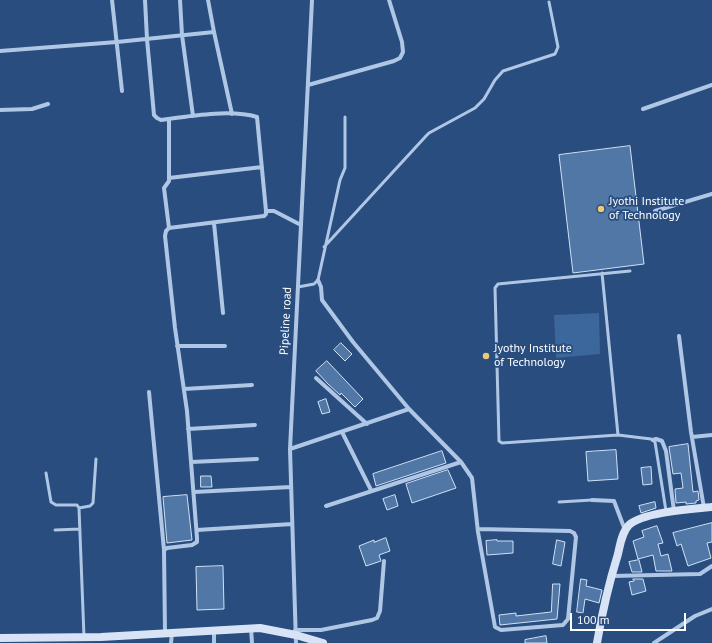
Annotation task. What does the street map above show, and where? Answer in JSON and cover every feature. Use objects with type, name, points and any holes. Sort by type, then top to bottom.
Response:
[{"type":"street","points":[[112,0],[122,91]]},
{"type":"street","points":[[145,0],[154,115],[161,120],[193,116],[232,114],[248,115],[257,118],[266,214],[264,216],[169,228]]},
{"type":"street","points":[[180,0],[182,36],[193,116]]},
{"type":"street","points":[[208,0],[232,114]]},
{"type":"street","name":"Pipeline road","points":[[296,636],[290,449],[312,0]]},
{"type":"street","points":[[308,85],[400,58],[403,52],[402,42],[389,0]]},
{"type":"street","points":[[0,51],[117,42],[214,32]]},
{"type":"street","points":[[643,109],[712,85]]},
{"type":"street","points":[[0,110],[32,109],[48,104]]},
{"type":"street","points":[[164,550],[167,548],[192,545],[197,542],[194,492],[184,389],[165,236],[169,228],[164,188],[169,181],[169,119]]},
{"type":"street","points":[[169,178],[262,167]]},
{"type":"street","points":[[655,211],[712,194]]},
{"type":"street","points":[[266,211],[274,211],[301,225]]},
{"type":"street","points":[[214,223],[223,313]]},
{"type":"street","points":[[318,280],[321,287],[322,300],[353,342],[409,409],[461,462],[470,474],[473,482],[479,529],[495,625],[497,629],[501,630],[566,624],[568,620],[576,537],[574,533],[570,531],[479,529]]},
{"type":"street","points":[[597,643],[602,612],[625,530],[629,525],[650,516],[708,507],[692,437],[679,336]]},
{"type":"street","points":[[178,346],[225,346]]},
{"type":"street","points":[[316,378],[367,424]]},
{"type":"street","points":[[184,389],[252,385]]},
{"type":"street","points":[[149,392],[171,643]]},
{"type":"street","points":[[290,449],[409,409]]},
{"type":"street","points":[[188,429],[255,425]]},
{"type":"street","points":[[342,432],[371,490]]},
{"type":"street","points":[[692,437],[712,435]]},
{"type":"street","points":[[653,440],[656,439],[662,441],[666,450],[670,512]]},
{"type":"street","points":[[191,462],[257,459]]},
{"type":"street","points":[[326,506],[371,490],[461,462]]},
{"type":"street","points":[[194,492],[291,486]]},
{"type":"street","points":[[592,500],[614,501],[625,530]]},
{"type":"street","points":[[197,530],[292,524]]},
{"type":"street","points":[[296,636],[377,618],[380,611],[384,560]]},
{"type":"street","points":[[612,576],[700,574],[712,566]]},
{"type":"street","points":[[654,643],[695,616],[712,610]]},
{"type":"street","points":[[251,628],[252,643]]},
{"type":"street","points":[[0,638],[33,640],[73,640],[84,637],[119,639],[169,633],[260,628],[323,643]]},
{"type":"street","points":[[214,631],[214,643]]},
{"type":"lane","points":[[324,248],[429,133],[475,108],[481,103],[495,80],[503,71],[555,54],[558,47],[549,2]]},
{"type":"lane","points":[[298,287],[314,284],[318,280],[340,180],[345,168],[345,117]]},
{"type":"lane","points":[[630,271],[496,285],[499,441],[502,443],[618,435],[653,440],[655,442],[670,512]]},
{"type":"lane","points":[[602,273],[618,435]]},
{"type":"lane","points":[[79,508],[90,506],[93,502],[96,459]]},
{"type":"lane","points":[[46,473],[51,502],[56,505],[76,504],[79,508],[84,637]]},
{"type":"lane","points":[[559,502],[592,500]]},
{"type":"lane","points":[[54,530],[80,529]]},
{"type":"shaded area","points":[[599,313],[600,354],[556,358],[554,315]]},
{"type":"building","name":"Jyothi Institute of Technology","points":[[630,146],[644,264],[573,273],[559,155]]},
{"type":"building","points":[[341,343],[352,354],[345,361],[334,350]]},
{"type":"building","points":[[327,361],[363,399],[355,407],[341,393],[340,395],[328,384],[316,371]]},
{"type":"building","points":[[326,399],[330,412],[322,414],[318,402]]},
{"type":"building","points":[[688,444],[693,492],[698,491],[699,500],[696,501],[696,503],[676,503],[675,489],[683,488],[681,473],[673,474],[669,447]]},
{"type":"building","points":[[616,450],[618,479],[588,481],[586,452]]},
{"type":"building","points":[[442,451],[446,463],[376,486],[373,474]]},
{"type":"building","points":[[651,467],[652,484],[643,485],[641,468]]},
{"type":"building","points":[[448,470],[456,488],[412,503],[406,484]]},
{"type":"building","points":[[201,476],[211,476],[212,487],[201,487]]},
{"type":"building","points":[[187,495],[192,540],[167,543],[163,497]]},
{"type":"building","points":[[395,495],[398,506],[387,510],[383,499]]},
{"type":"building","points":[[655,502],[656,508],[641,513],[639,506]]},
{"type":"building","points":[[712,523],[712,542],[707,543],[711,558],[688,566],[681,544],[677,546],[673,533]]},
{"type":"building","points":[[657,526],[663,543],[658,544],[661,556],[668,554],[672,571],[656,571],[653,555],[638,559],[633,541],[644,537],[642,531]]},
{"type":"building","points":[[386,538],[390,551],[379,555],[381,561],[366,566],[359,546],[374,540],[374,542]]},
{"type":"building","points":[[557,540],[565,542],[561,566],[553,564]]},
{"type":"building","points":[[486,541],[513,541],[513,553],[487,555]]},
{"type":"building","points":[[639,560],[642,572],[632,572],[629,562]]},
{"type":"building","points":[[223,566],[224,609],[197,610],[196,567]]},
{"type":"building","points":[[581,579],[587,580],[586,586],[602,590],[599,603],[585,599],[583,613],[577,612]]},
{"type":"building","points":[[633,579],[643,579],[646,591],[632,595],[629,582],[634,581]]},
{"type":"building","points":[[553,584],[560,584],[557,619],[500,625],[499,615],[516,613],[516,616],[551,612]]},
{"type":"building","points":[[546,636],[547,643],[525,643],[525,640]]},
{"type":"place","name":"Jyothi Institute of Technology","points":[[601,209]]},
{"type":"place","name":"Jyothy Institute of Technology","points":[[486,356]]}]
